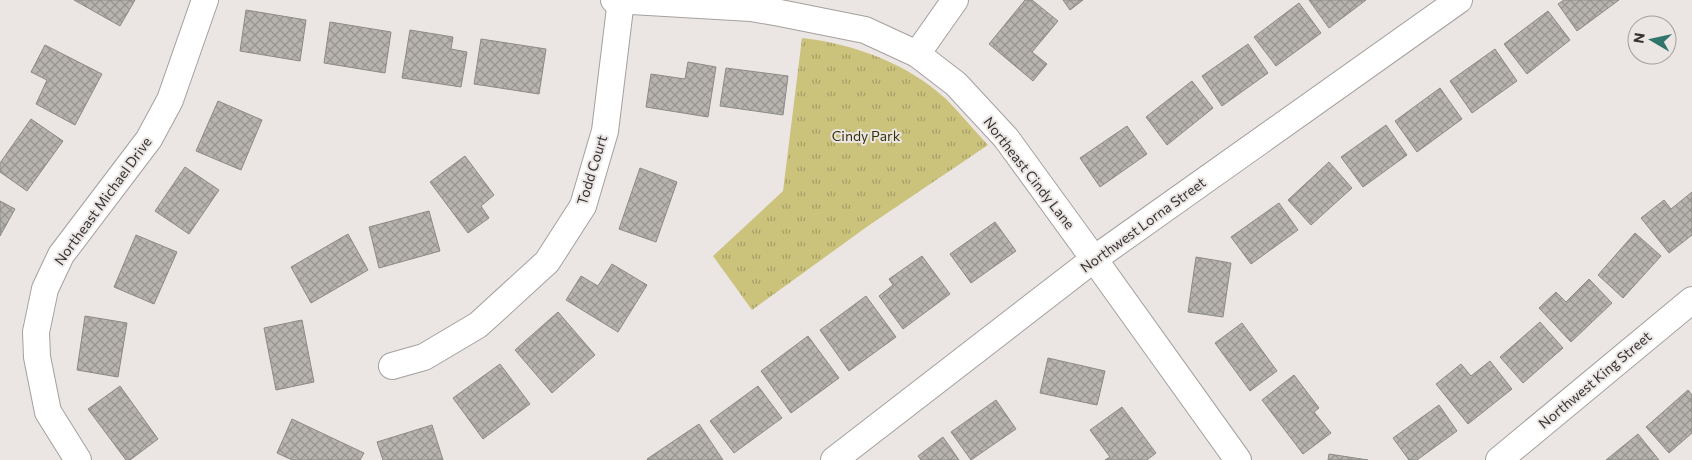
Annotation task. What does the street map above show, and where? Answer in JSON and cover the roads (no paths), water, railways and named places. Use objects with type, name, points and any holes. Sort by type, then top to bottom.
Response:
[{"type":"street","name":"Northeast Michael Drive","points":[[78,460],[48,412],[37,357],[36,332],[45,289],[62,254],[149,139],[170,100],[205,0]]},
{"type":"street","name":"Northeast Cindy Lane","points":[[619,0],[751,8],[780,13],[865,30],[917,54],[956,84],[1006,138],[1238,460]]},
{"type":"street","name":"Todd Court","points":[[392,366],[424,357],[478,325],[547,262],[578,214],[605,131],[619,0]]},
{"type":"street","points":[[917,54],[955,0]]},
{"type":"street","name":"Northwest Lorna Street","points":[[834,460],[1094,259],[1459,0]]},
{"type":"street","name":"Northwest King Street","points":[[1498,460],[1692,300]]},
{"type":"park label","name":"Cindy Park","points":[[866,136]]}]
